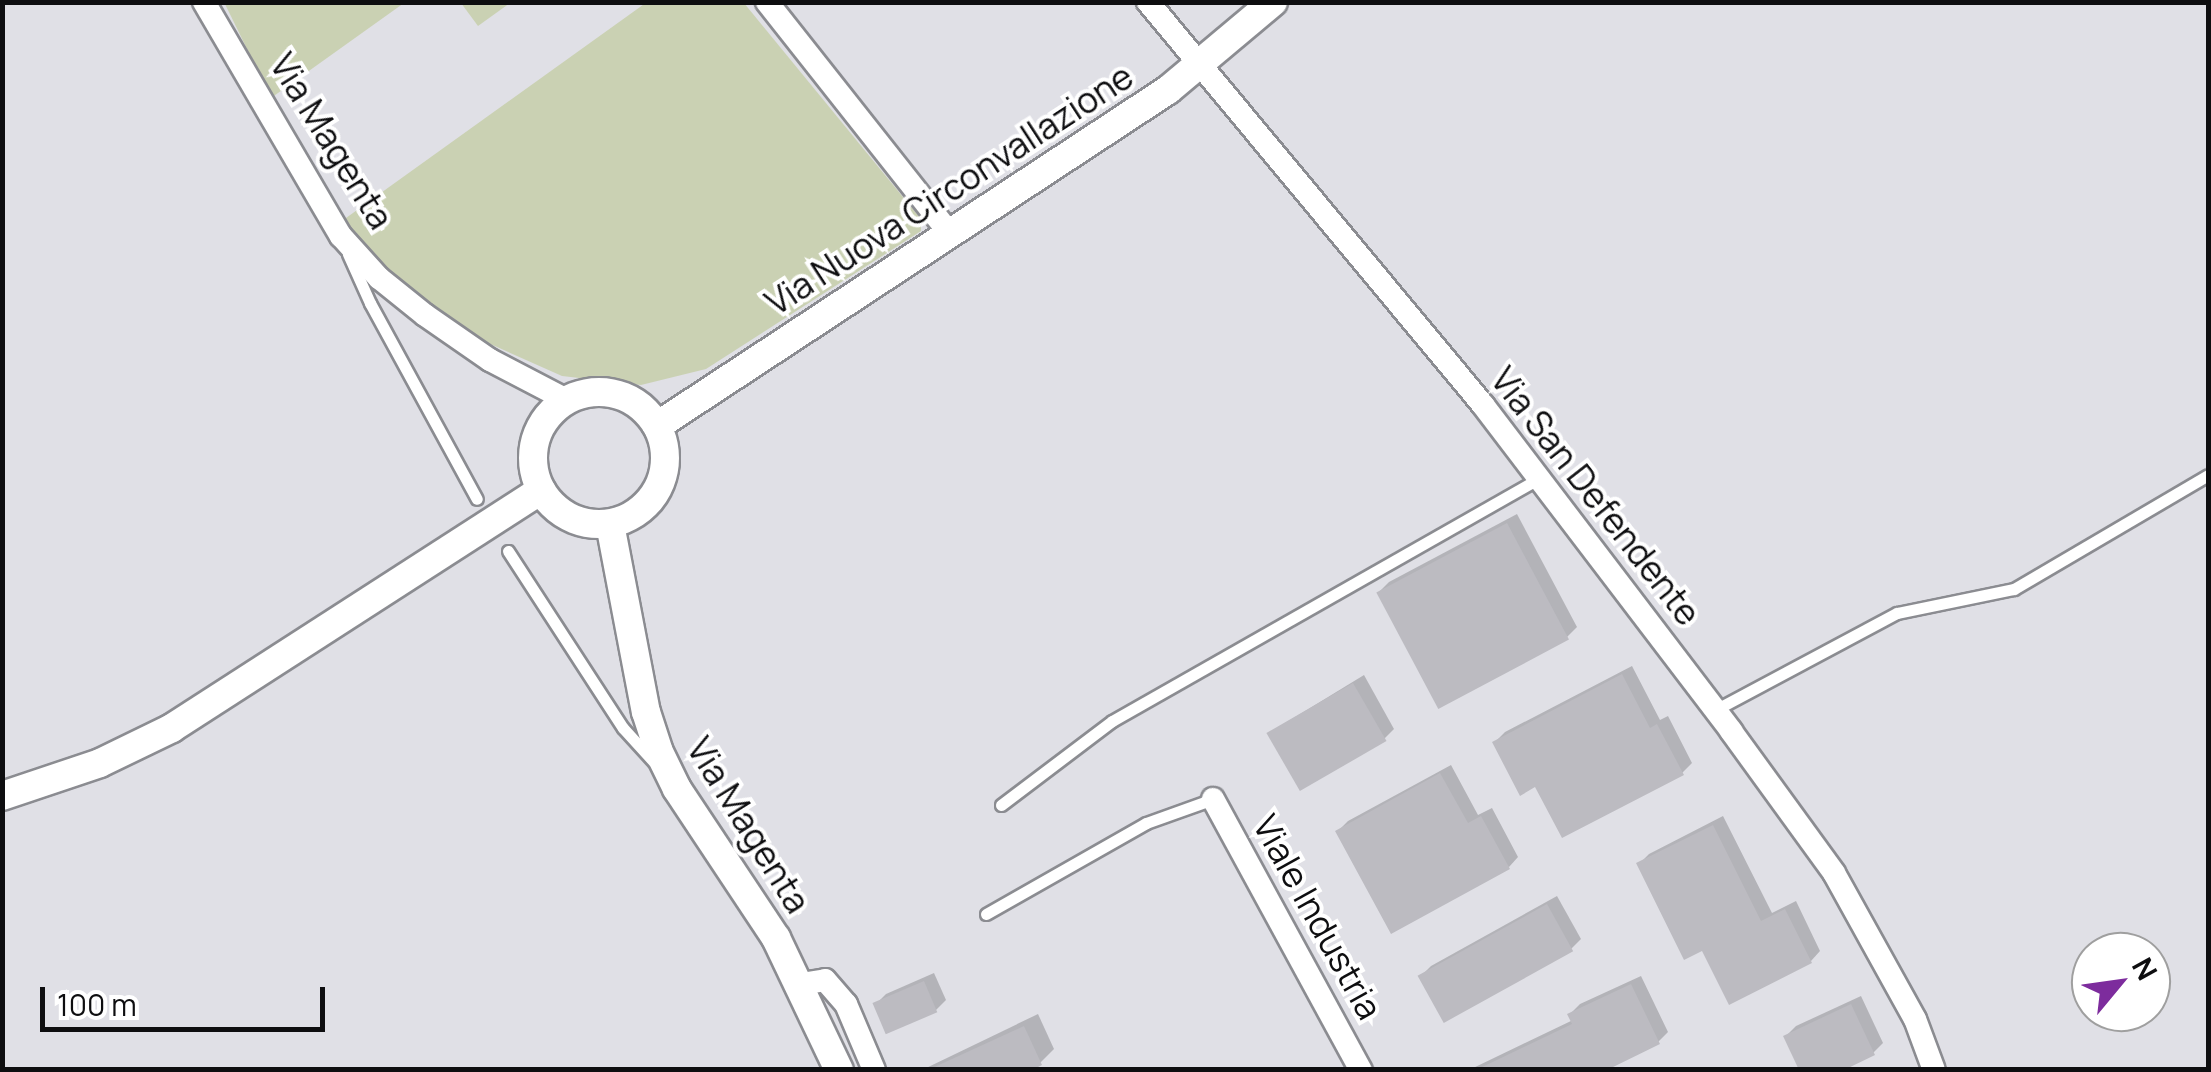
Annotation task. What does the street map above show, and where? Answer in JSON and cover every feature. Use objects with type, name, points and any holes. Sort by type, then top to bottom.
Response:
[{"type":"street","name":"Via Magenta","points":[[204,2],[341,236],[380,278],[425,315],[490,360],[567,400]]},
{"type":"street","points":[[766,2],[950,234]]},
{"type":"street","name":"Via San Defendente","points":[[1148,2],[1539,478],[1715,710],[1834,873],[1915,1019],[1934,1070]]},
{"type":"street","name":"Via Nuova Circonvallazione","points":[[657,426],[1202,64],[1273,2]]},
{"type":"street","points":[[607,392],[636,404],[657,426],[664,456],[659,487],[647,504],[610,524],[570,518],[540,490],[533,450],[550,412],[567,400],[607,392]]},
{"type":"street","points":[[2,796],[100,763],[172,728],[540,490]]},
{"type":"street","name":"Via Magenta","points":[[610,524],[646,712],[677,789],[801,984],[839,1070]]},
{"type":"street","name":"Viale Industria","points":[[1213,800],[1360,1070]]},
{"type":"street","points":[[801,984],[825,980],[846,1004],[874,1070]]},
{"type":"lane","points":[[341,236],[370,303],[477,499]]},
{"type":"lane","points":[[1715,710],[1897,614],[2014,589],[2208,475]]},
{"type":"lane","points":[[1001,805],[1112,721],[1539,478]]},
{"type":"lane","points":[[508,551],[624,728],[677,789]]},
{"type":"lane","points":[[986,914],[1146,823],[1213,800]]},
{"type":"green space","points":[[224,2],[404,3],[271,98]]},
{"type":"green space","points":[[647,2],[744,3],[921,219],[921,231],[706,369],[641,385],[562,376],[470,335],[375,265],[339,223]]},
{"type":"green space","points":[[461,3],[510,3],[478,26]]},
{"type":"building","points":[[1507,523],[1569,640],[1438,709],[1376,592]]},
{"type":"building","points":[[1622,674],[1650,728],[1657,724],[1684,775],[1562,838],[1535,787],[1520,796],[1492,742]]},
{"type":"building","points":[[1353,683],[1386,741],[1300,791],[1266,733]]},
{"type":"building","points":[[1440,773],[1468,823],[1481,816],[1510,869],[1391,934],[1335,831]]},
{"type":"building","points":[[1713,825],[1761,921],[1785,909],[1812,963],[1729,1005],[1702,951],[1684,960],[1636,863]]},
{"type":"building","points":[[1547,904],[1573,951],[1444,1023],[1418,976]]},
{"type":"building","points":[[924,981],[937,1012],[886,1034],[872,1003]]},
{"type":"building","points":[[1631,984],[1660,1044],[1607,1070],[1476,1070],[1572,1024],[1567,1014]]},
{"type":"building","points":[[1851,1004],[1875,1055],[1844,1070],[1799,1070],[1783,1036]]},
{"type":"building","points":[[1024,1026],[1042,1065],[1032,1070],[928,1070]]}]
